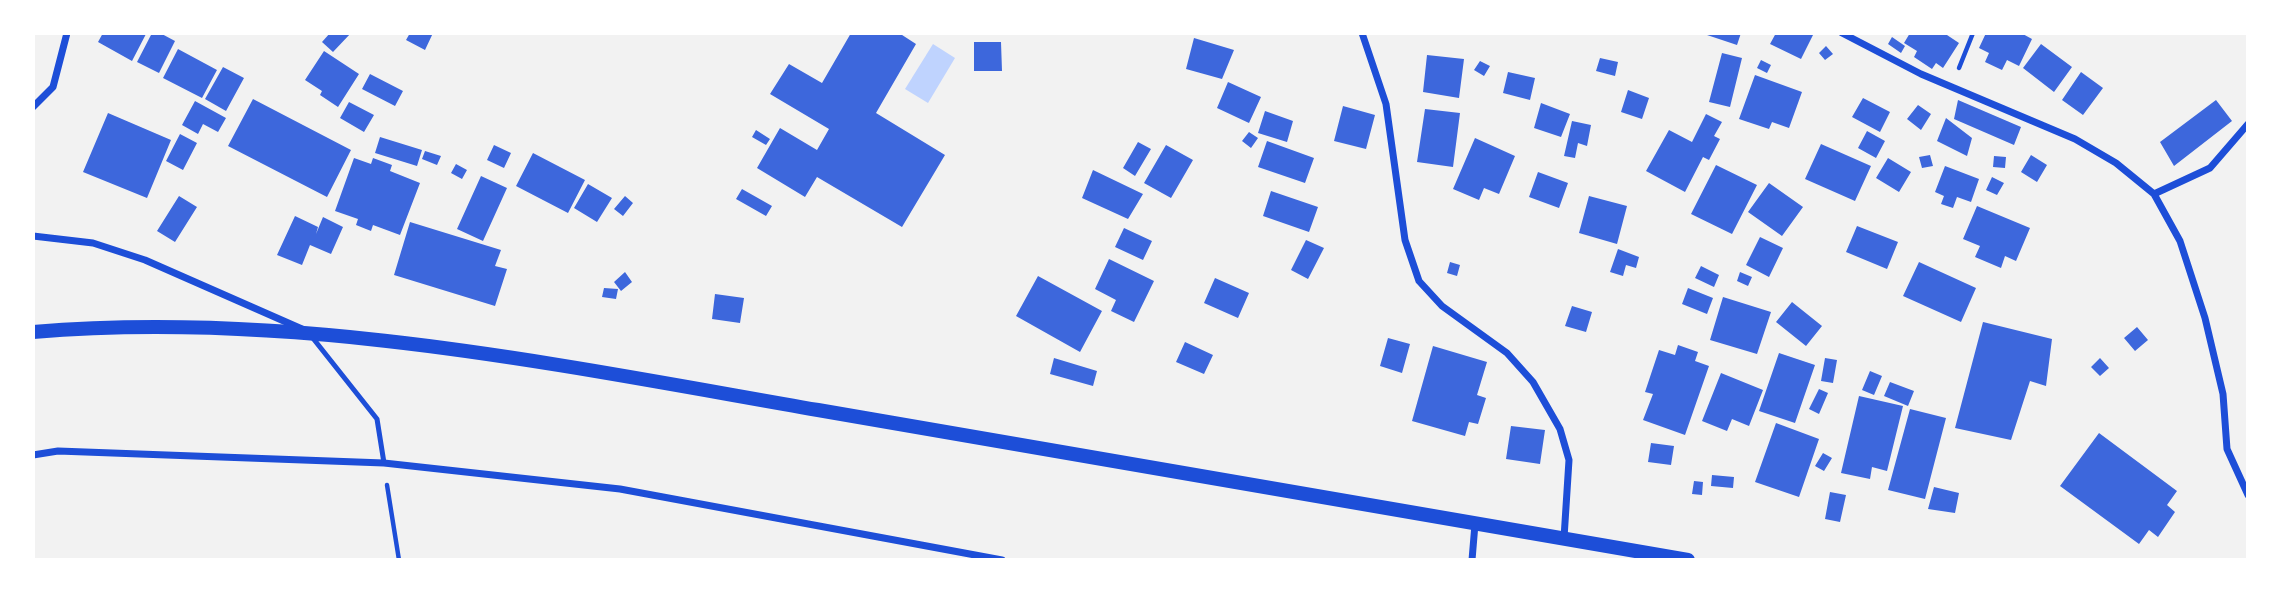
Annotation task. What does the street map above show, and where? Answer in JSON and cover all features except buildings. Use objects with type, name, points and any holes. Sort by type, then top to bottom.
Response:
[{"type":"main road","points":[[33,332],[186,327],[308,332],[507,356],[1688,560]]},
{"type":"street","points":[[33,107],[53,87],[66,33]]},
{"type":"street","points":[[1363,33],[1386,104],[1405,240],[1419,281],[1442,306],[1507,353],[1533,382],[1560,429],[1569,460],[1564,539]]},
{"type":"street","points":[[1842,33],[1952,87],[2076,139],[2116,163],[2154,194],[2180,241],[2205,318],[2223,394],[2227,449],[2248,495]]},
{"type":"street","points":[[2154,194],[2210,168],[2248,124]]},
{"type":"street","points":[[33,236],[93,243],[145,260],[308,332]]},
{"type":"street","points":[[33,455],[58,451],[384,463],[620,489],[1002,560]]},
{"type":"street","points":[[1472,560],[1475,523]]},
{"type":"lane","points":[[308,332],[377,419],[384,463]]},
{"type":"path","points":[[1952,87],[1973,33]]},
{"type":"path","points":[[384,463],[399,560]]},
{"type":"water","points":[[933,44],[955,58],[928,103],[905,89]]}]
